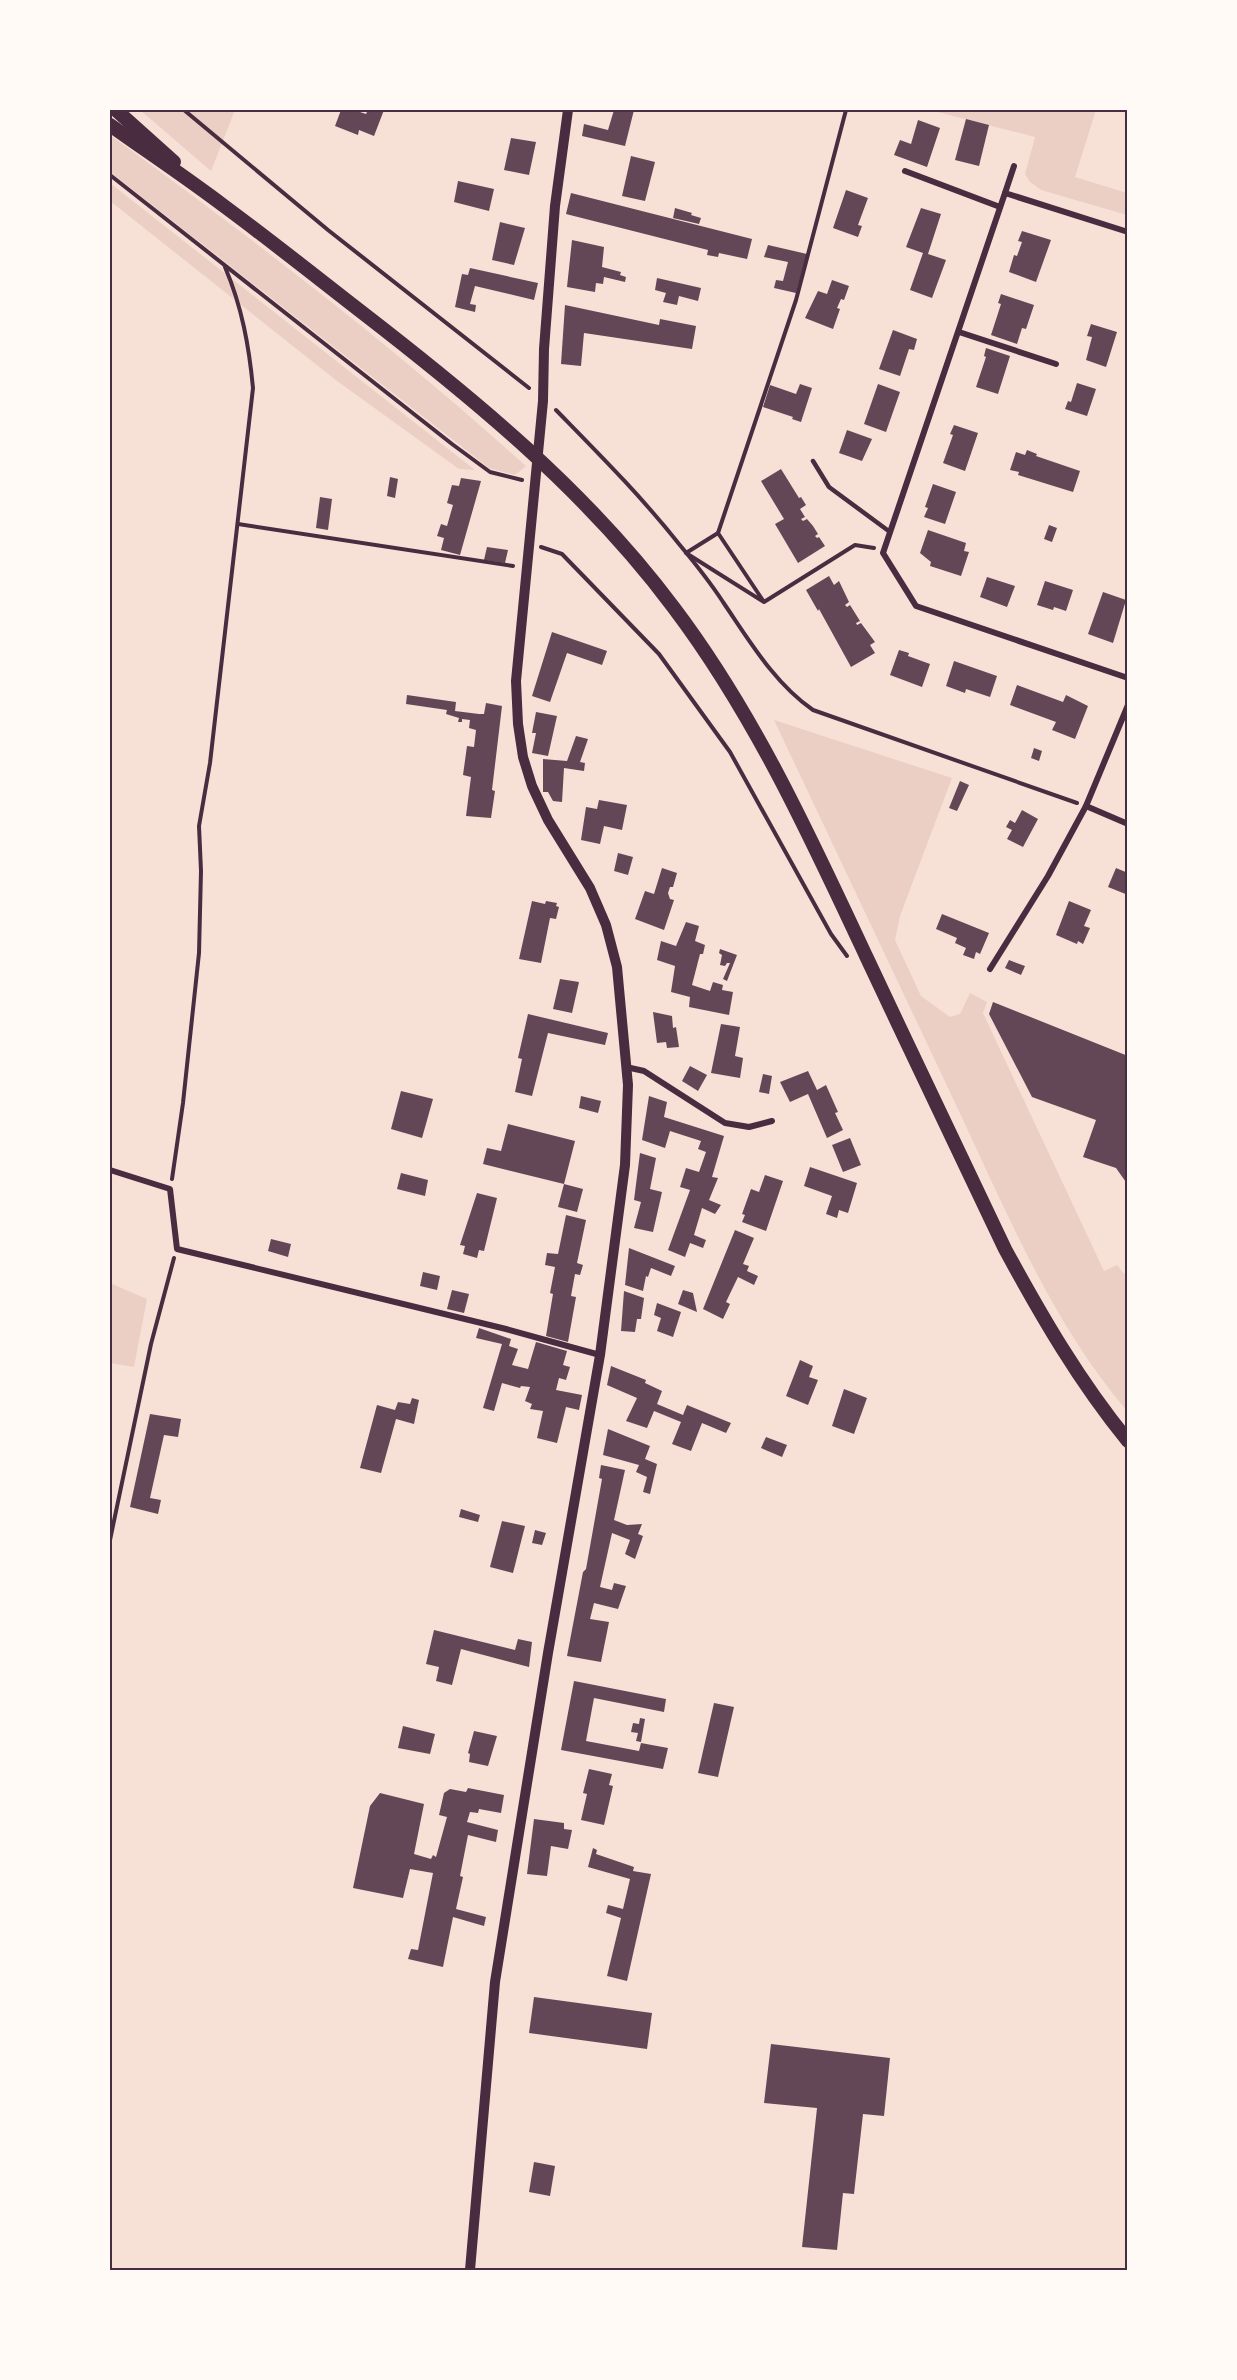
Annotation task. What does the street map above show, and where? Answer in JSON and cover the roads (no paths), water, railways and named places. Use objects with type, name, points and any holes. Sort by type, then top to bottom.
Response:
[{"type":"main road","points":[[116,110],[223,205]]},
{"type":"main road","points":[[110,125],[223,205],[444,375],[560,480],[641,565],[675,610],[746,714],[821,858],[1005,1249],[1061,1349],[1097,1403],[1128,1440]]},
{"type":"street","points":[[470,2271],[495,1982],[548,1653],[600,1355],[625,1165],[628,1085],[617,967],[606,925],[590,888],[548,820],[531,786],[523,757],[518,724],[516,681],[543,401],[544,349],[555,206],[568,110]]},
{"type":"street","points":[[1014,166],[883,553],[916,606],[1128,678]]},
{"type":"street","points":[[905,171],[1000,207]]},
{"type":"street","points":[[1005,193],[1128,232]]},
{"type":"street","points":[[959,332],[1056,364]]},
{"type":"street","points":[[990,969],[1048,876],[1086,806],[1128,705]]},
{"type":"street","points":[[1086,806],[1128,824]]},
{"type":"street","points":[[626,1067],[644,1071],[725,1123],[749,1127],[772,1121]]},
{"type":"street","points":[[110,1170],[170,1189],[177,1249],[494,1326],[600,1355]]},
{"type":"lane","points":[[813,461],[829,487],[890,532]]}]
